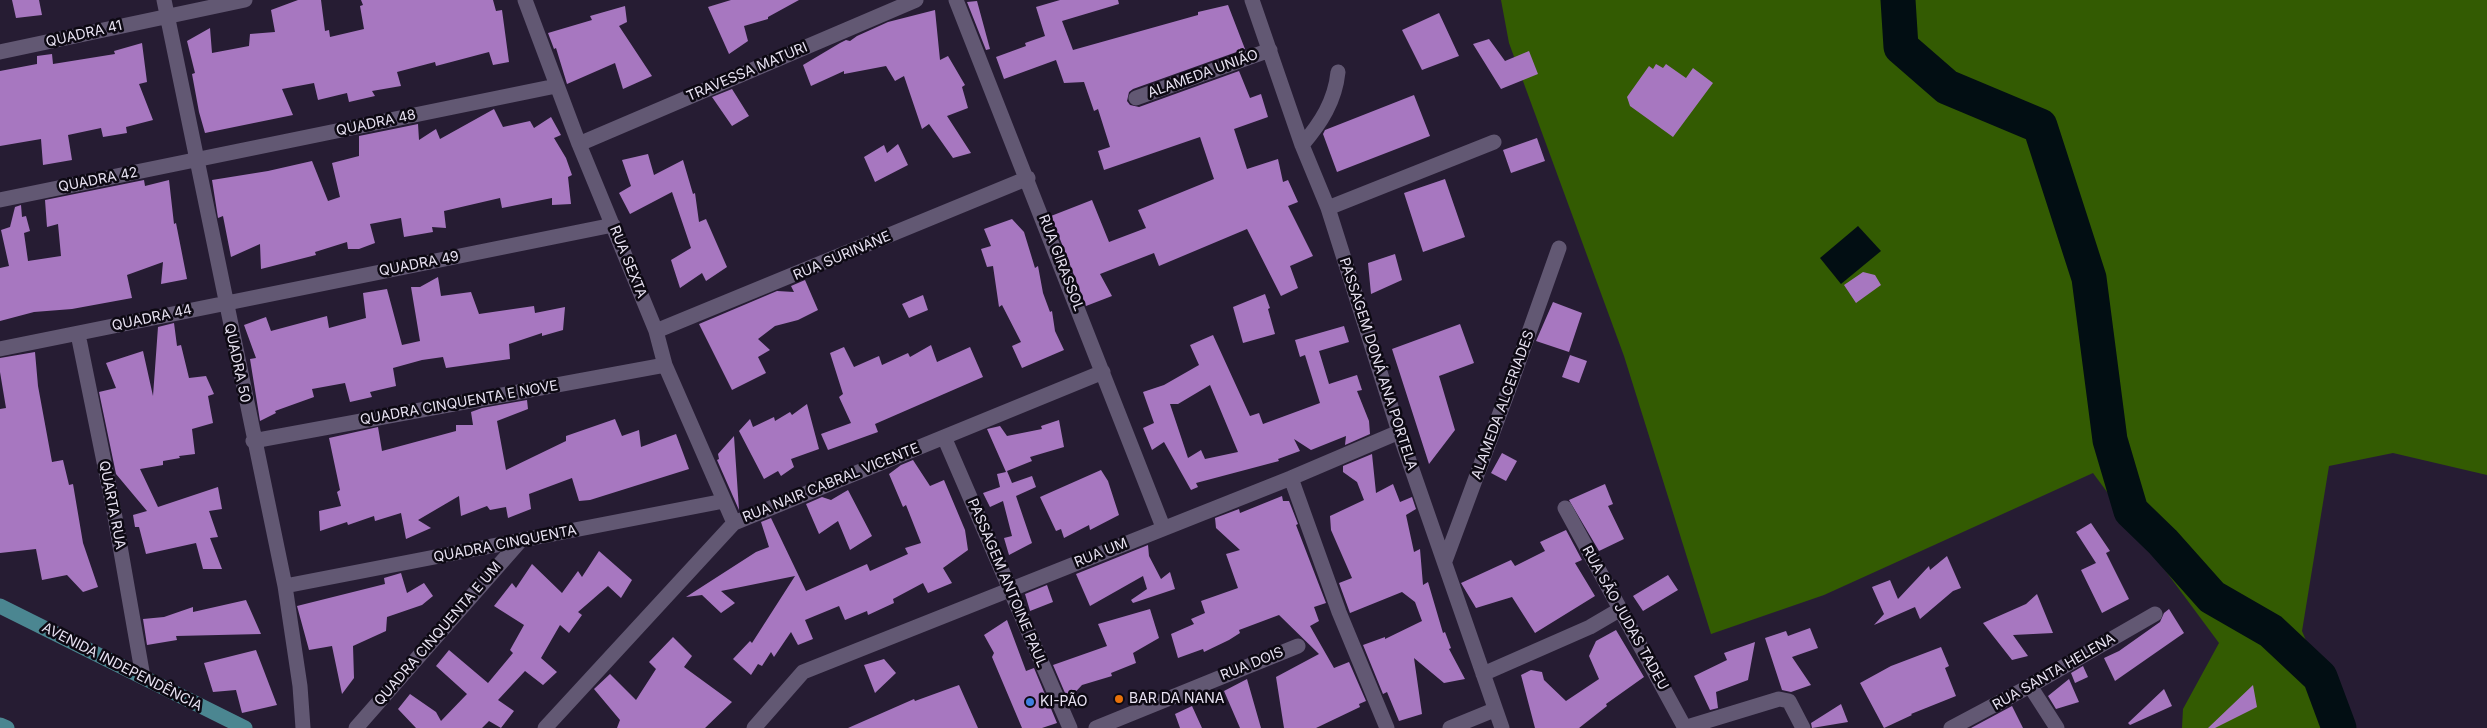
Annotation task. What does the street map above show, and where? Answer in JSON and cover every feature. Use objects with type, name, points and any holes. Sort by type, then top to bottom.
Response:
[{"type":"main road","name":"AVENIDA INDEPENDÊNCIA","points":[[0,606],[245,728]]},
{"type":"main road","points":[[0,725],[7,728]]},
{"type":"street","name":"QUADRA 50","points":[[164,0],[253,441],[285,586],[300,686],[303,728]]},
{"type":"street","name":"QUADRA 41","points":[[0,52],[167,15],[245,0]]},
{"type":"street","name":"RUA SEXTA","points":[[525,0],[556,86],[656,331],[665,365],[734,523]]},
{"type":"street","name":"TRAVESSA MATURI","points":[[579,144],[916,0]]},
{"type":"street","name":"RUA GIRASSOL","points":[[956,0],[1028,178],[1163,528]]},
{"type":"street","name":"PASSAGEM DONÁ ANA PORTELA","points":[[1252,0],[1302,145],[1328,208],[1399,432],[1445,561],[1494,710],[1502,728]]},
{"type":"street","name":"ALAMEDA UNIÃO","points":[[1136,98],[1270,50]]},
{"type":"street","points":[[1302,145],[1325,115],[1336,88],[1338,72]]},
{"type":"street","name":"QUADRA 48","points":[[196,161],[556,86]]},
{"type":"street","points":[[1328,208],[1494,142]]},
{"type":"street","name":"QUADRA 42","points":[[0,200],[196,161]]},
{"type":"street","name":"RUA SURINANE","points":[[656,331],[1028,178]]},
{"type":"street","name":"QUADRA 49","points":[[225,303],[613,225]]},
{"type":"street","name":"ALAMEDA ALCERIADES","points":[[1445,561],[1559,248]]},
{"type":"street","name":"QUADRA 44","points":[[0,349],[225,303]]},
{"type":"street","name":"QUARTA RUA","points":[[78,334],[113,506],[143,677]]},
{"type":"street","name":"QUADRA CINQUENTA E NOVE","points":[[253,441],[665,365]]},
{"type":"street","name":"RUA NAIR CABRAL VICENTE","points":[[544,728],[734,523],[1103,372]]},
{"type":"street","name":"RUA UM","points":[[754,728],[803,672],[1291,478],[1399,432]]},
{"type":"street","name":"PASSAGEM ANTOINE PAUL","points":[[944,437],[1070,728]]},
{"type":"street","points":[[1291,478],[1339,612],[1387,728]]},
{"type":"street","name":"QUADRA CINQUENTA","points":[[285,586],[724,502]]},
{"type":"street","name":"RUA SÃO JUDAS TADEU","points":[[1565,508],[1684,728]]},
{"type":"street","name":"QUADRA CINQUENTA E UM","points":[[356,728],[521,540]]},
{"type":"street","points":[[1483,674],[1590,627],[1619,610]]},
{"type":"street","name":"RUA SANTA HELENA","points":[[1951,728],[2030,686],[2155,614]]},
{"type":"street","name":"RUA DOIS","points":[[1096,728],[1298,646]]},
{"type":"street","points":[[2030,686],[2057,728]]},
{"type":"street","points":[[1684,728],[1784,698],[1789,701],[1802,728]]},
{"type":"street","points":[[1450,728],[1494,710]]},
{"type":"green space","points":[[1501,0],[2487,0],[2487,475],[2393,453],[2329,466],[2302,631],[2342,728],[2182,728],[2183,709],[2219,643],[2093,473],[1824,595],[1711,634],[1624,356],[1509,43]]},
{"type":"shaded area","points":[[1858,226],[1881,251],[1841,284],[1820,258]]},
{"type":"building","points":[[12,0],[39,0],[42,15],[16,18]]},
{"type":"building","points":[[298,0],[321,0],[325,31],[329,30],[330,37],[364,29],[360,6],[363,5],[361,0],[493,0],[496,11],[502,10],[509,62],[493,65],[489,52],[436,66],[435,62],[397,72],[401,86],[372,91],[375,96],[349,102],[347,93],[318,100],[314,83],[282,89],[293,115],[205,133],[199,112],[192,74],[195,73],[187,41],[210,28],[212,53],[249,46],[250,34],[275,32],[271,10]]},
{"type":"building","points":[[731,0],[799,0],[768,17],[768,19],[744,26],[748,41],[729,54],[708,7]]},
{"type":"building","points":[[1060,0],[1118,0],[1119,4],[1062,21],[1073,50],[1198,15],[1198,12],[1228,5],[1245,49],[1133,89],[1129,92],[1127,101],[1130,105],[1139,107],[1239,71],[1250,98],[1261,94],[1268,117],[1234,129],[1247,169],[1278,159],[1283,182],[1288,180],[1298,202],[1288,206],[1313,256],[1290,266],[1298,288],[1281,296],[1247,229],[1159,266],[1154,253],[1100,274],[1112,296],[1086,306],[1051,216],[1092,200],[1109,242],[1146,228],[1138,210],[1214,179],[1200,137],[1104,170],[1098,151],[1110,147],[1098,109],[1094,111],[1084,82],[1064,83],[1056,60],[1004,79],[996,57],[1026,46],[1025,43],[1045,36],[1036,7]]},
{"type":"building","points":[[977,1],[990,49],[986,50],[967,2]]},
{"type":"building","points":[[625,6],[627,22],[619,26],[652,76],[623,89],[615,63],[567,84],[556,48],[554,49],[548,33],[592,20],[590,16]]},
{"type":"building","points":[[935,10],[940,60],[948,56],[965,85],[962,87],[968,108],[947,116],[971,153],[953,158],[929,124],[922,129],[904,76],[895,81],[886,66],[844,74],[844,71],[811,86],[803,65],[840,43],[846,40],[850,41],[888,22]]},
{"type":"building","points":[[1439,13],[1459,56],[1422,70],[1402,30]]},
{"type":"building","points":[[1489,39],[1505,61],[1529,51],[1538,74],[1501,89],[1473,44]]},
{"type":"building","points":[[142,43],[147,82],[139,84],[153,120],[126,127],[127,133],[103,137],[101,128],[68,135],[72,160],[43,165],[41,139],[0,146],[0,71],[37,64],[37,56],[52,54],[53,64],[115,54],[114,51]]},
{"type":"building","points":[[1656,64],[1663,68],[1666,64],[1686,78],[1693,68],[1713,83],[1673,137],[1630,106],[1627,97],[1649,66],[1653,69]]},
{"type":"building","points":[[732,89],[749,116],[732,126],[712,97]]},
{"type":"building","points":[[1414,95],[1430,136],[1337,172],[1323,134],[1325,130]]},
{"type":"building","points":[[494,109],[503,127],[530,121],[534,128],[551,117],[561,135],[554,138],[566,158],[572,175],[568,177],[571,204],[552,205],[552,198],[502,208],[500,198],[444,211],[446,228],[432,227],[433,232],[404,237],[401,218],[370,224],[375,243],[359,249],[348,249],[347,242],[315,252],[316,255],[261,269],[260,244],[231,257],[223,216],[218,218],[212,180],[268,171],[312,161],[328,201],[340,197],[332,163],[359,156],[359,136],[418,124],[419,140],[436,129],[440,139]]},
{"type":"building","points":[[1537,138],[1545,161],[1511,173],[1503,150]]},
{"type":"building","points":[[898,144],[908,165],[875,182],[864,157],[884,145],[887,153]]},
{"type":"building","points":[[648,154],[654,175],[683,160],[693,194],[695,193],[699,222],[706,219],[727,267],[706,281],[702,273],[680,288],[671,260],[691,248],[672,192],[630,214],[619,193],[631,186],[622,160]]},
{"type":"building","points":[[1445,179],[1465,237],[1423,252],[1404,193]]},
{"type":"building","points":[[144,180],[145,186],[169,180],[174,224],[176,223],[187,279],[161,284],[163,262],[127,275],[132,298],[72,309],[34,312],[0,321],[0,268],[9,266],[1,230],[10,227],[15,207],[21,205],[22,217],[26,216],[30,231],[24,233],[28,261],[61,256],[58,224],[47,227],[45,200]]},
{"type":"building","points":[[1012,219],[1024,232],[1035,268],[1038,266],[1043,293],[1050,312],[1052,311],[1055,331],[1064,350],[1022,368],[1012,346],[1021,342],[1002,305],[999,307],[993,266],[987,267],[981,249],[991,246],[984,229]]},
{"type":"building","points":[[1395,254],[1402,280],[1371,294],[1368,263]]},
{"type":"building","points":[[1863,272],[1875,275],[1881,285],[1856,303],[1844,285]]},
{"type":"building","points":[[438,277],[441,296],[471,292],[479,314],[534,306],[535,313],[565,307],[563,330],[542,336],[542,333],[509,344],[510,359],[446,368],[443,357],[422,360],[393,368],[396,386],[370,392],[372,397],[350,402],[345,383],[312,389],[314,397],[275,411],[276,413],[260,421],[250,359],[256,358],[244,325],[266,317],[271,331],[327,316],[329,328],[366,318],[363,293],[387,289],[402,345],[420,341],[411,287],[420,287]]},
{"type":"building","points":[[805,280],[818,310],[798,320],[775,326],[758,339],[770,350],[758,357],[766,373],[732,390],[699,324],[777,291],[794,292],[791,286]]},
{"type":"building","points":[[1265,294],[1275,334],[1243,343],[1233,307]]},
{"type":"building","points":[[923,295],[928,310],[909,318],[902,304]]},
{"type":"building","points":[[1553,302],[1582,313],[1569,352],[1536,341]]},
{"type":"building","points":[[174,323],[177,346],[181,345],[189,378],[206,376],[214,394],[208,396],[213,423],[192,429],[195,454],[179,456],[180,458],[163,461],[163,465],[140,469],[158,507],[218,487],[222,509],[209,511],[218,537],[210,538],[222,569],[203,569],[196,543],[146,554],[139,527],[135,527],[133,515],[147,511],[116,474],[99,392],[116,388],[106,363],[143,351],[153,396],[158,327]]},
{"type":"building","points":[[1460,324],[1474,363],[1439,376],[1455,430],[1429,464],[1392,349]]},
{"type":"building","points":[[1344,326],[1349,342],[1319,351],[1329,384],[1357,375],[1362,390],[1357,391],[1369,421],[1370,434],[1345,445],[1346,436],[1311,450],[1294,439],[1300,451],[1278,459],[1279,461],[1196,483],[1198,487],[1191,490],[1164,442],[1152,450],[1143,428],[1154,423],[1143,392],[1164,385],[1199,365],[1190,345],[1213,335],[1250,416],[1259,413],[1263,424],[1320,403],[1305,355],[1300,357],[1295,340]],"holes":[[[1210,385],[1238,452],[1205,459],[1201,450],[1188,458],[1170,404],[1178,404]]]},
{"type":"building","points":[[931,345],[937,362],[970,347],[983,377],[875,424],[878,432],[828,450],[821,434],[851,423],[839,397],[843,394],[830,353],[844,347],[854,367],[879,356],[882,365],[908,353],[910,357]]},
{"type":"building","points":[[35,352],[38,386],[52,462],[63,460],[69,485],[73,484],[83,543],[98,587],[83,592],[67,575],[42,580],[36,549],[0,553],[0,409],[6,408],[0,372],[0,358]]},
{"type":"building","points":[[1570,355],[1587,361],[1579,383],[1562,377]]},
{"type":"building","points":[[527,400],[528,409],[497,421],[506,470],[566,441],[566,436],[615,419],[622,436],[639,430],[641,447],[676,434],[689,469],[590,500],[579,501],[572,478],[529,494],[531,509],[508,518],[506,507],[490,510],[487,506],[461,516],[459,496],[418,520],[431,528],[406,539],[401,513],[375,521],[374,516],[348,525],[347,522],[320,531],[319,511],[341,506],[337,492],[340,490],[329,438],[378,427],[382,451],[456,431],[456,425],[473,425],[471,412],[482,408]]},
{"type":"building","points":[[807,404],[819,449],[791,459],[794,467],[781,476],[778,471],[764,479],[739,431],[750,419],[753,427],[774,417],[775,421],[790,412],[792,415]]},
{"type":"building","points":[[1059,420],[1064,447],[1030,457],[1032,461],[1007,471],[1012,483],[1032,476],[1036,487],[1016,496],[1032,543],[1009,555],[1004,538],[1012,536],[1003,501],[990,507],[983,493],[1000,487],[997,474],[1006,472],[987,429],[1000,426],[1007,436],[1042,429],[1041,426]]},
{"type":"building","points":[[734,436],[739,510],[717,460],[719,459],[718,454]]},
{"type":"building","points":[[1502,453],[1517,461],[1506,481],[1491,473]]},
{"type":"building","points":[[1372,454],[1376,493],[1393,484],[1400,502],[1412,497],[1416,509],[1406,515],[1414,552],[1420,549],[1423,585],[1428,582],[1443,633],[1445,632],[1451,648],[1449,649],[1465,679],[1444,683],[1414,658],[1422,714],[1399,721],[1387,692],[1383,694],[1363,645],[1385,637],[1385,639],[1422,621],[1415,602],[1402,592],[1350,613],[1339,583],[1352,578],[1331,530],[1330,516],[1364,500],[1357,482],[1343,472],[1343,466]]},
{"type":"building","points":[[913,460],[930,486],[944,480],[965,530],[968,550],[943,568],[952,583],[928,593],[923,583],[893,599],[894,603],[868,615],[867,611],[845,620],[839,606],[805,620],[813,639],[798,645],[791,632],[774,657],[771,652],[762,666],[758,664],[751,675],[733,659],[750,641],[752,643],[795,576],[721,591],[735,603],[721,613],[702,595],[686,597],[756,552],[769,547],[761,522],[771,518],[806,591],[867,564],[870,571],[908,554],[905,548],[921,543],[906,505],[903,507],[889,474],[901,465]]},
{"type":"building","points":[[1101,470],[1108,481],[1119,515],[1090,530],[1089,525],[1064,538],[1061,529],[1056,531],[1040,497]]},
{"type":"building","points":[[1605,484],[1613,504],[1608,506],[1624,539],[1599,551],[1569,500]]},
{"type":"building","points":[[848,490],[872,536],[850,550],[838,521],[819,534],[806,504],[822,497],[831,500]]},
{"type":"building","points":[[1282,496],[1283,501],[1289,501],[1298,524],[1296,525],[1326,603],[1314,607],[1319,621],[1310,626],[1334,668],[1349,662],[1366,701],[1359,704],[1360,707],[1316,728],[1284,728],[1276,677],[1319,654],[1279,615],[1239,630],[1240,633],[1229,640],[1204,652],[1203,649],[1178,658],[1171,634],[1194,624],[1191,619],[1205,613],[1201,601],[1238,588],[1226,554],[1240,550],[1216,528],[1215,518],[1239,509],[1240,513]]},
{"type":"building","points":[[2091,523],[2110,551],[2106,553],[2129,599],[2102,613],[2081,570],[2096,563],[2076,532]]},
{"type":"building","points":[[1566,530],[1582,560],[1575,563],[1595,596],[1535,633],[1512,597],[1476,608],[1461,583],[1511,560],[1515,566],[1545,551],[1540,542]]},
{"type":"building","points":[[1148,545],[1149,556],[1161,579],[1170,572],[1175,589],[1133,603],[1131,600],[1147,589],[1143,576],[1090,606],[1076,574]]},
{"type":"building","points":[[599,551],[632,580],[621,598],[608,586],[578,612],[582,615],[569,633],[560,625],[541,658],[557,672],[543,685],[525,671],[498,700],[514,711],[501,728],[489,721],[482,728],[416,728],[398,709],[410,694],[436,712],[441,721],[467,694],[436,666],[449,650],[488,683],[513,653],[510,650],[524,625],[494,606],[512,583],[516,588],[532,564],[562,593],[578,571],[582,577]]},
{"type":"building","points":[[1947,556],[1961,588],[1953,591],[1920,619],[1915,607],[1874,625],[1884,614],[1872,587],[1890,580],[1898,599],[1929,566],[1930,570]]},
{"type":"building","points":[[401,573],[407,593],[424,583],[433,596],[422,605],[387,617],[386,631],[353,646],[354,678],[342,694],[332,646],[309,650],[297,606],[385,584],[384,578]]},
{"type":"building","points":[[1668,575],[1678,590],[1643,611],[1633,596]]},
{"type":"building","points":[[1047,585],[1053,602],[1030,611],[1025,594]]},
{"type":"building","points":[[2037,594],[2053,633],[2013,635],[2028,656],[2012,660],[1983,623],[2026,604]]},
{"type":"building","points":[[246,600],[261,634],[176,636],[177,640],[147,645],[143,619],[164,617],[193,607],[193,612]]},
{"type":"building","points":[[1150,609],[1159,638],[1133,653],[1136,663],[1111,673],[1112,676],[1082,685],[1068,700],[1053,665],[1107,646],[1098,624]]},
{"type":"building","points":[[2169,609],[2184,633],[2115,681],[2104,658],[2119,651],[2160,622],[2164,613]]},
{"type":"building","points":[[1007,620],[1026,671],[1034,668],[1057,723],[1042,728],[1022,728],[992,657],[994,653],[984,635]]},
{"type":"building","points":[[1810,628],[1818,648],[1792,657],[1811,685],[1791,692],[1782,690],[1765,638],[1786,631],[1788,636]]},
{"type":"building","points":[[1616,630],[1644,677],[1606,704],[1607,706],[1579,728],[1535,728],[1521,675],[1531,670],[1542,672],[1544,680],[1566,701],[1599,679],[1589,656],[1596,641]]},
{"type":"building","points":[[673,637],[692,656],[684,667],[732,702],[705,728],[617,728],[620,720],[594,689],[610,674],[636,700],[656,669],[649,662]]},
{"type":"building","points":[[1755,642],[1748,680],[1716,692],[1718,708],[1710,710],[1694,676],[1727,660],[1724,653]]},
{"type":"building","points":[[1941,647],[1949,666],[1945,668],[1956,696],[1911,714],[1884,728],[1860,683],[1891,666]]},
{"type":"building","points":[[256,650],[277,705],[242,713],[236,690],[213,692],[204,663]]},
{"type":"building","points":[[884,659],[896,673],[875,693],[864,665]]},
{"type":"building","points":[[2083,666],[2088,677],[2075,683],[2071,673]]},
{"type":"building","points":[[1247,679],[1261,728],[1240,728],[1224,691]]},
{"type":"building","points":[[2069,679],[2079,702],[2056,709],[2048,696]]},
{"type":"building","points":[[959,685],[978,728],[848,728],[914,699],[915,701]]},
{"type":"building","points":[[2253,685],[2257,707],[2215,728],[2208,728]]},
{"type":"building","points":[[2164,689],[2172,706],[2130,725],[2128,723]]},
{"type":"building","points":[[1841,704],[1848,722],[1812,728],[1811,723]]},
{"type":"building","points":[[1192,706],[1202,728],[1180,728],[1175,714]]},
{"type":"building","points":[[2012,706],[2023,728],[1971,728]]},
{"type":"waterway","points":[[1898,0],[1901,47],[1947,87],[2040,126],[2089,278],[2110,440],[2131,511],[2163,542],[2212,597],[2271,631],[2320,677],[2339,728]]},
{"type":"place","name":"BAR DA NANA","points":[[1119,699]]},
{"type":"place","name":"KI-PÃO","points":[[1030,702]]}]
